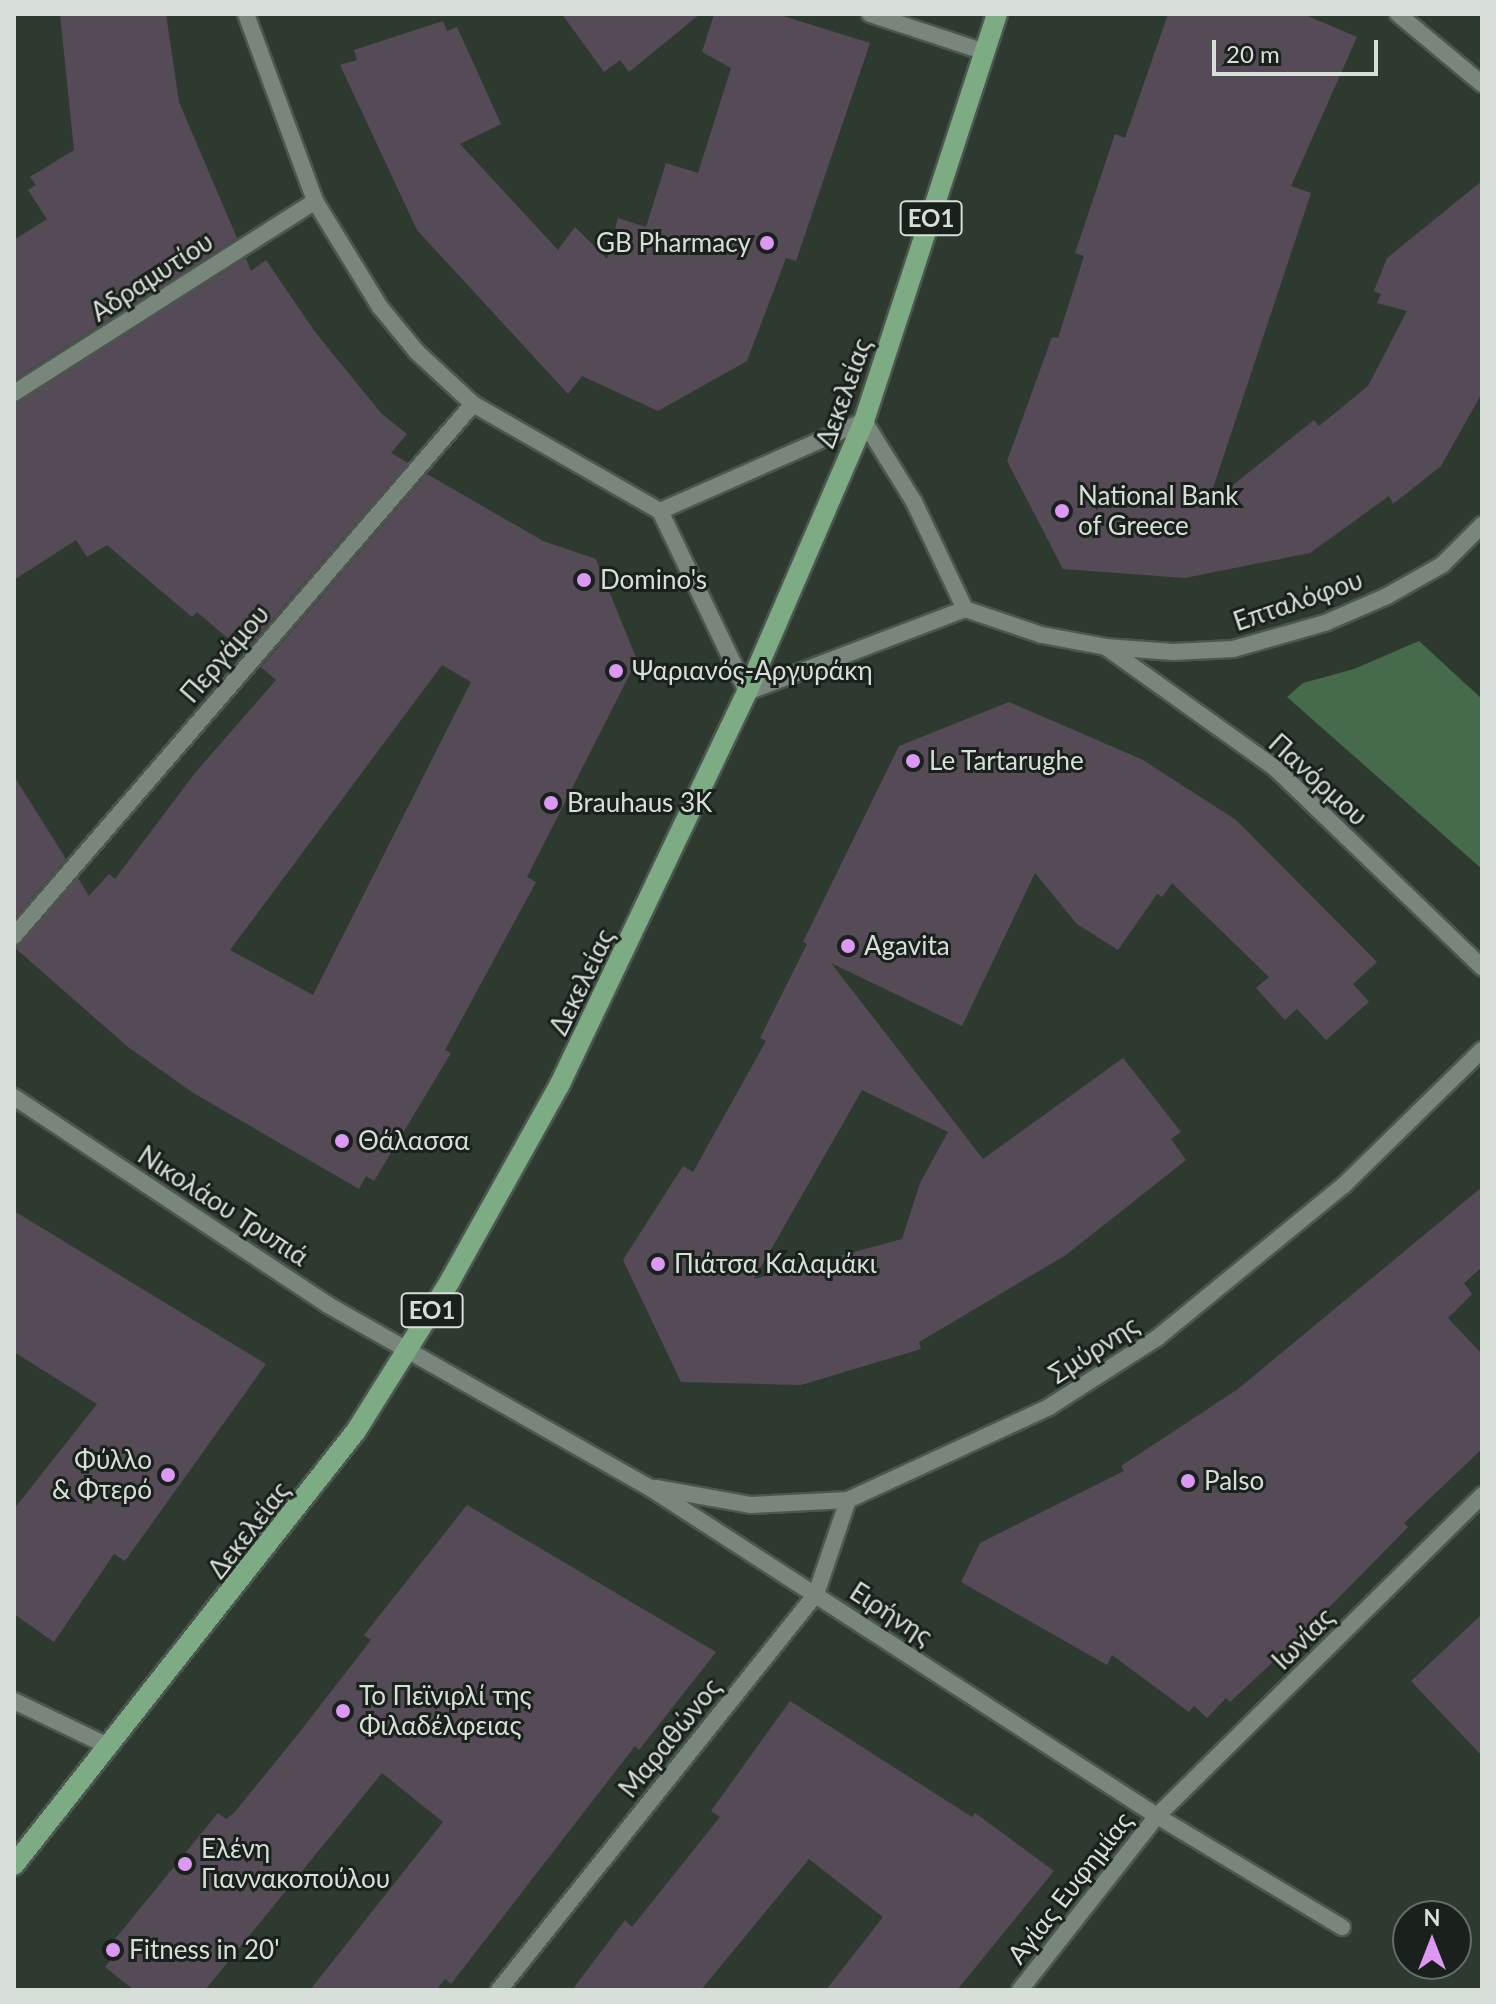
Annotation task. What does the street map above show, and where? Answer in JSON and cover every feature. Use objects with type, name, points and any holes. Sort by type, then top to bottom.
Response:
[{"type":"main road","name":"Δεκελείας","points":[[14,1865],[265,1553],[356,1431],[408,1351],[596,1016],[747,692],[864,421],[997,14]]},
{"type":"street","points":[[246,14],[315,201],[380,307],[417,352],[473,404],[660,511],[747,692],[965,609],[914,502],[864,421],[660,511]]},
{"type":"street","points":[[870,14],[985,52]]},
{"type":"street","points":[[1398,14],[1482,84]]},
{"type":"street","name":"Αδραμυτίου","points":[[14,393],[315,201]]},
{"type":"street","name":"Περγάμου","points":[[14,936],[473,404]]},
{"type":"street","name":"Επταλόφου","points":[[965,609],[1042,635],[1106,647],[1173,652],[1233,649],[1325,623],[1442,565],[1482,525]]},
{"type":"street","name":"Πανόρμου","points":[[1106,647],[1274,767],[1482,967]]},
{"type":"street","name":"Σμύρνης","points":[[647,1486],[751,1505],[848,1500],[1049,1407],[1157,1338],[1344,1185],[1482,1050]]},
{"type":"street","name":"Νικολάου Τρυπιά","points":[[14,1097],[408,1351]]},
{"type":"street","name":"Ειρήνης","points":[[408,1351],[647,1486],[1157,1816],[1342,1927]]},
{"type":"street","name":"Ιωνίας","points":[[1157,1816],[1482,1495]]},
{"type":"street","name":"Μαραθώνος","points":[[499,1990],[816,1594],[848,1500]]},
{"type":"street","points":[[14,1701],[110,1747]]},
{"type":"street","name":"Αγίας Ευφημίας","points":[[1020,1990],[1157,1816]]},
{"type":"green space","points":[[1419,641],[1482,699],[1482,869],[1287,697],[1303,683],[1354,669]]},
{"type":"building","points":[[60,14],[166,14],[179,102],[237,238],[14,380],[14,240],[47,219],[28,190],[36,185],[30,177],[74,150]]},
{"type":"building","points":[[562,14],[700,14],[629,72],[620,60],[604,72]]},
{"type":"building","points":[[714,14],[777,14],[870,43],[796,261],[786,258],[747,361],[658,411],[582,376],[568,394],[417,230],[340,65],[357,60],[354,50],[443,21],[447,31],[457,27],[501,124],[460,144],[558,250],[575,227],[607,259],[618,218],[646,227],[666,163],[698,173],[731,68],[702,52]]},
{"type":"building","points":[[1168,14],[1303,14],[1357,37],[1291,186],[1311,193],[1207,506],[1314,420],[1319,426],[1368,386],[1407,311],[1377,303],[1381,294],[1374,291],[1387,258],[1482,181],[1482,393],[1441,466],[1393,504],[1389,496],[1310,553],[1185,578],[1063,569],[1007,461],[1052,337],[1058,338],[1084,256],[1075,253],[1115,134],[1125,138]]},
{"type":"building","points":[[246,258],[251,271],[266,260],[315,332],[381,413],[407,434],[391,453],[408,463],[244,652],[197,612],[192,617],[107,545],[87,557],[76,540],[14,580],[14,404]]},
{"type":"building","points":[[427,474],[543,541],[596,559],[637,660],[527,877],[536,882],[445,1050],[451,1053],[374,1181],[366,1176],[359,1189],[195,1094],[128,1047],[14,947],[78,878],[89,896],[109,874],[115,879],[195,773],[276,680],[261,667]],"holes":[[[442,665],[471,682],[313,995],[230,950]]]},
{"type":"building","points":[[1009,702],[1143,760],[1236,820],[1377,962],[1353,984],[1369,1002],[1326,1040],[1297,1009],[1285,1020],[1256,988],[1269,977],[1172,883],[1162,897],[1157,894],[1118,950],[1077,924],[1035,873],[962,1026],[831,963],[983,1159],[1123,1058],[1181,1132],[1171,1139],[1186,1160],[1066,1255],[919,1342],[921,1349],[801,1385],[681,1382],[623,1260],[683,1166],[693,1172],[766,1041],[760,1038],[807,944],[803,942],[899,746]],"holes":[[[862,1090],[948,1132],[920,1183],[902,1239],[754,1279]]]},
{"type":"building","points":[[14,776],[66,859],[14,919]]},
{"type":"building","points":[[1482,1187],[1482,1267],[1464,1283],[1472,1294],[1448,1318],[1482,1354],[1482,1449],[1404,1523],[1408,1527],[1309,1628],[1230,1702],[1226,1698],[1207,1718],[1194,1706],[1189,1712],[1112,1655],[1107,1665],[961,1582],[980,1543],[1124,1471],[1121,1466],[1238,1389]]},
{"type":"building","points":[[14,1211],[266,1364],[125,1561],[114,1554],[54,1642],[14,1614],[14,1509],[97,1404],[14,1352]]},
{"type":"building","points":[[467,1505],[716,1652],[639,1750],[635,1746],[451,1984],[445,1979],[436,1990],[310,1990],[443,1822],[382,1773],[205,1990],[134,1990],[105,1967],[110,1961],[102,1955],[218,1813],[226,1819],[234,1813],[295,1738],[371,1640],[364,1635]]},
{"type":"building","points":[[1482,1614],[1482,1756],[1411,1681]]},
{"type":"building","points":[[790,1701],[972,1817],[975,1813],[1054,1871],[957,1990],[826,1990],[883,1917],[809,1859],[701,1990],[572,1990],[625,1920],[632,1927],[720,1817],[711,1811]]},
{"type":"place","name":"GB Pharmacy","points":[[767,243]]},
{"type":"place","name":"National Bank of Greece","points":[[1062,511]]},
{"type":"place","name":"Domino's","points":[[584,580]]},
{"type":"place","name":"Ψαριανός-Αργυράκη","points":[[616,671]]},
{"type":"place","name":"Le Tartarughe","points":[[913,761]]},
{"type":"place","name":"Brauhaus 3K","points":[[551,803]]},
{"type":"place","name":"Agavita","points":[[848,946]]},
{"type":"place","name":"Θάλασσα","points":[[342,1141]]},
{"type":"place","name":"Πιάτσα Καλαμάκι","points":[[658,1264]]},
{"type":"place","name":"Φύλλο & Φτερό","points":[[168,1475]]},
{"type":"place","name":"Palso","points":[[1188,1481]]},
{"type":"place","name":"Το Πεϊνιρλί της Φιλαδέλφειας","points":[[343,1711]]},
{"type":"place","name":"Ελένη Γιαννακοπούλου","points":[[185,1864]]},
{"type":"place","name":"Fitness in 20'","points":[[113,1950]]}]
